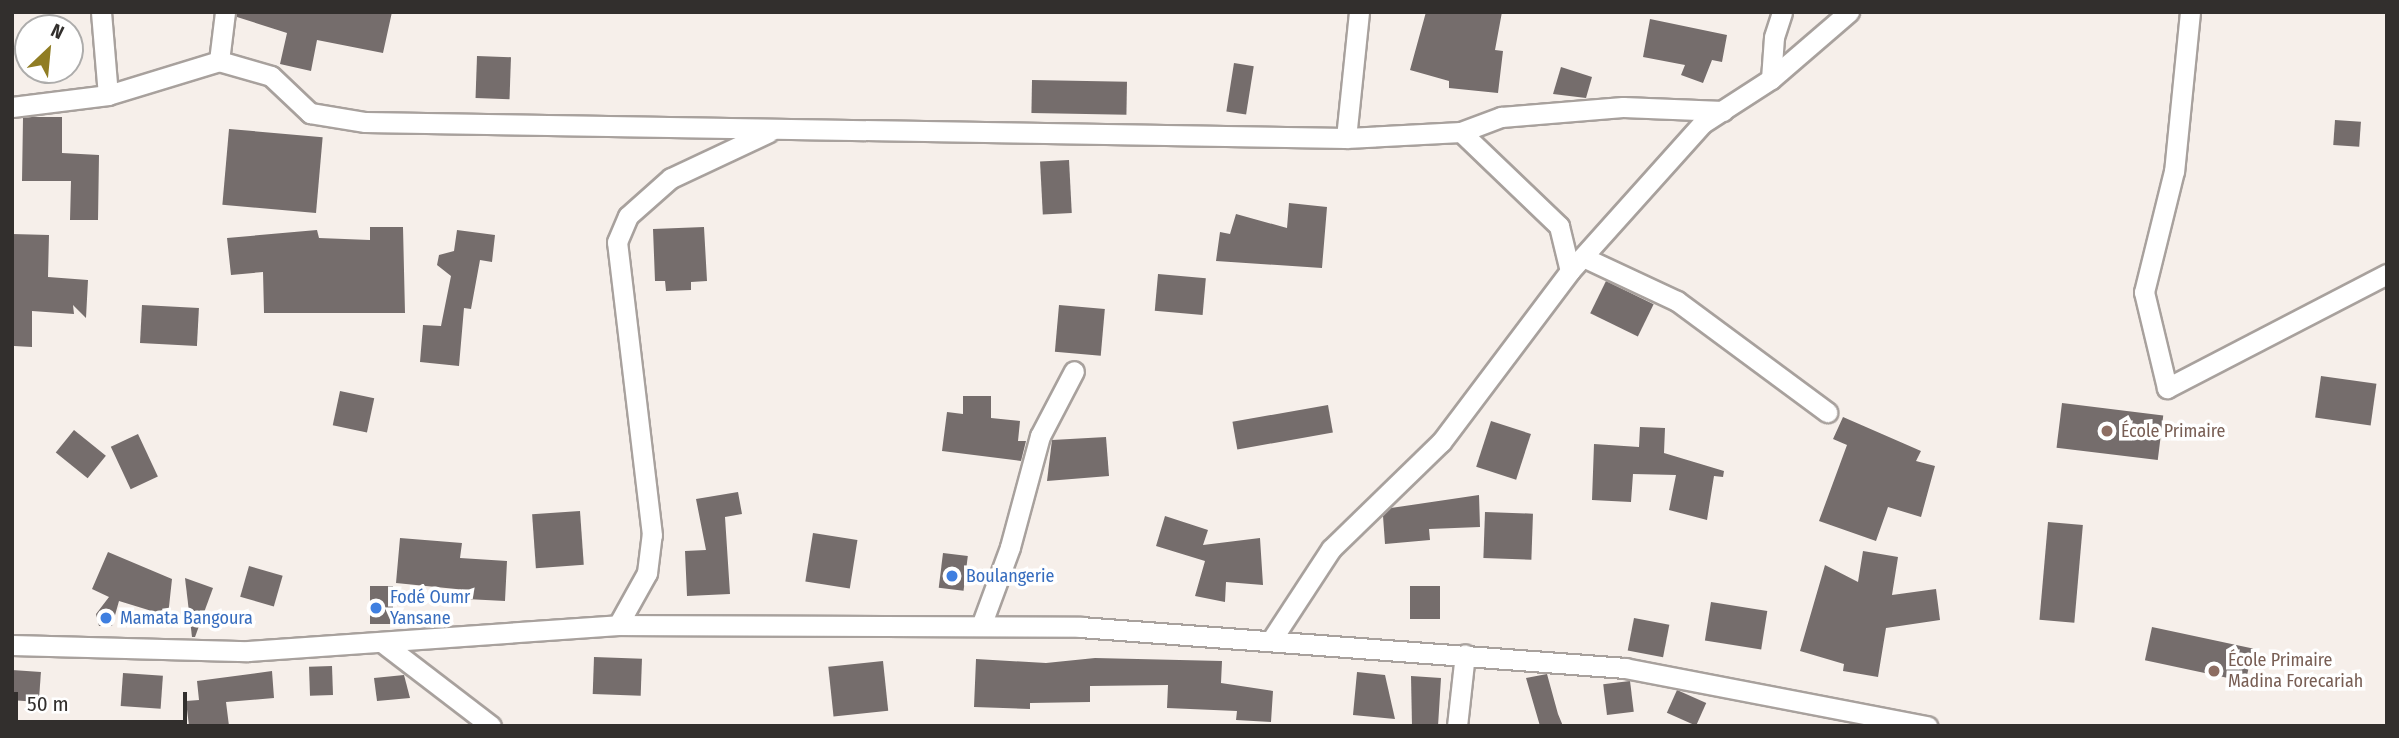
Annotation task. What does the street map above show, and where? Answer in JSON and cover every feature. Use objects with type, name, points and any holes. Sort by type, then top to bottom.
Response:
[{"type":"street","points":[[102,12],[108,96]]},
{"type":"street","points":[[219,61],[225,12]]},
{"type":"street","points":[[1346,138],[1359,12]]},
{"type":"street","points":[[1771,79],[1774,37],[1782,12]]},
{"type":"street","points":[[1272,639],[1331,549],[1441,442],[1576,264],[1703,123],[1771,79],[1849,12]]},
{"type":"street","points":[[2190,12],[2174,171],[2144,292],[2167,388],[2387,274]]},
{"type":"street","points":[[12,107],[108,96],[219,61],[271,76],[310,113],[365,122],[772,131],[1346,138],[1461,132],[1514,116],[1623,107],[1725,111]]},
{"type":"street","points":[[618,625],[647,573],[652,534],[617,242],[628,216],[671,178],[772,131]]},
{"type":"street","points":[[1461,132],[1559,226],[1576,264],[1678,301],[1827,412]]},
{"type":"street","points":[[981,626],[1010,548],[1040,436],[1074,371]]},
{"type":"street","points":[[12,645],[248,651],[618,625],[981,626],[1272,639],[1625,668],[1927,726]]},
{"type":"street","points":[[383,643],[491,726]]},
{"type":"street","points":[[1457,726],[1465,654]]},
{"type":"building","points":[[237,12],[392,12],[383,53],[317,40],[311,71],[280,64],[287,33],[237,17]]},
{"type":"building","points":[[1426,12],[1502,12],[1495,50],[1503,51],[1498,93],[1449,88],[1449,81],[1410,70]]},
{"type":"building","points":[[1650,19],[1727,35],[1722,62],[1712,60],[1703,83],[1681,75],[1685,65],[1643,57]]},
{"type":"building","points":[[477,56],[511,57],[510,99],[476,98]]},
{"type":"building","points":[[1234,63],[1254,66],[1246,115],[1226,111]]},
{"type":"building","points":[[1561,67],[1592,77],[1586,98],[1553,94]]},
{"type":"building","points":[[1032,80],[1127,82],[1126,115],[1031,113]]},
{"type":"building","points":[[62,117],[62,153],[99,155],[98,220],[70,220],[71,181],[22,181],[23,118]]},
{"type":"building","points":[[2335,120],[2361,122],[2359,147],[2333,145]]},
{"type":"building","points":[[229,129],[323,137],[316,213],[222,205]]},
{"type":"building","points":[[1069,160],[1072,213],[1043,214],[1040,162]]},
{"type":"building","points":[[1289,203],[1327,207],[1322,268],[1216,261],[1220,232],[1230,234],[1236,214],[1287,228]]},
{"type":"building","points":[[370,227],[403,227],[405,313],[264,313],[263,272],[231,275],[227,238],[317,230],[319,238],[370,240]]},
{"type":"building","points":[[704,227],[707,281],[691,282],[691,290],[666,291],[665,281],[655,281],[653,229]]},
{"type":"building","points":[[457,230],[495,235],[492,262],[480,260],[471,309],[464,308],[459,366],[420,362],[423,325],[441,326],[451,276],[437,265],[439,255],[454,251]]},
{"type":"building","points":[[12,234],[49,235],[48,277],[88,280],[86,318],[73,305],[74,314],[32,311],[32,347],[14,346]]},
{"type":"building","points":[[1158,274],[1206,278],[1203,315],[1155,311]]},
{"type":"building","points":[[1606,281],[1654,304],[1638,337],[1590,313]]},
{"type":"building","points":[[142,305],[199,308],[197,346],[140,343]]},
{"type":"building","points":[[1059,305],[1105,309],[1101,356],[1055,352]]},
{"type":"building","points":[[2321,376],[2376,384],[2371,425],[2315,418]]},
{"type":"building","points":[[340,391],[374,398],[367,433],[333,425]]},
{"type":"building","points":[[963,396],[991,396],[991,418],[1020,421],[1018,441],[1026,441],[1021,461],[942,451],[947,412],[963,414]]},
{"type":"building","points":[[2062,403],[2163,415],[2158,460],[2057,448]]},
{"type":"building","points":[[1328,405],[1333,433],[1237,449],[1232,422]]},
{"type":"building","points":[[1843,417],[1921,451],[1916,461],[1935,466],[1921,517],[1888,507],[1876,541],[1819,521],[1847,445],[1833,439]]},
{"type":"building","points":[[1491,421],[1531,434],[1516,480],[1476,467]]},
{"type":"building","points":[[1640,427],[1665,428],[1664,453],[1724,471],[1723,477],[1714,476],[1707,520],[1669,510],[1676,475],[1633,474],[1631,502],[1592,500],[1594,444],[1639,447]]},
{"type":"building","points":[[74,430],[106,456],[88,478],[56,453]]},
{"type":"building","points":[[138,434],[158,477],[131,489],[111,447]]},
{"type":"building","points":[[1106,437],[1109,476],[1047,481],[1052,440]]},
{"type":"building","points":[[738,492],[742,514],[725,517],[730,594],[687,596],[685,551],[706,550],[696,499]]},
{"type":"building","points":[[1479,495],[1480,527],[1429,529],[1430,540],[1385,544],[1383,516],[1391,508]]},
{"type":"building","points":[[580,511],[584,565],[536,568],[532,514]]},
{"type":"building","points":[[1485,512],[1533,514],[1531,560],[1483,558]]},
{"type":"building","points":[[1165,516],[1208,530],[1203,545],[1260,538],[1263,585],[1226,582],[1225,602],[1195,596],[1205,561],[1156,546]]},
{"type":"building","points":[[2048,522],[2083,525],[2074,623],[2039,620]]},
{"type":"building","points":[[813,533],[857,540],[850,588],[805,581]]},
{"type":"building","points":[[400,538],[462,543],[460,558],[507,561],[505,601],[466,599],[466,590],[396,583]]},
{"type":"building","points":[[1863,551],[1898,557],[1892,595],[1936,589],[1940,620],[1886,628],[1878,677],[1843,671],[1844,664],[1800,651],[1825,565],[1858,582]]},
{"type":"building","points":[[108,552],[172,579],[168,616],[119,601],[112,626],[99,626],[96,614],[109,597],[92,589]]},
{"type":"building","points":[[943,553],[968,556],[964,591],[939,588]]},
{"type":"building","points":[[249,566],[283,576],[274,606],[240,597]]},
{"type":"building","points":[[185,578],[213,588],[195,637],[192,637]]},
{"type":"building","points":[[370,586],[393,586],[393,624],[370,624]]},
{"type":"building","points":[[1410,586],[1440,586],[1440,619],[1410,619]]},
{"type":"building","points":[[1711,602],[1767,611],[1761,649],[1705,641]]},
{"type":"building","points":[[1634,618],[1669,625],[1663,657],[1628,650]]},
{"type":"building","points":[[2152,627],[2253,648],[2246,682],[2145,660]]},
{"type":"building","points":[[594,657],[642,659],[641,696],[593,694]]},
{"type":"building","points":[[1095,658],[1222,661],[1221,683],[1273,691],[1271,722],[1236,720],[1237,711],[1167,708],[1168,685],[1090,686],[1090,702],[1030,703],[1030,709],[974,707],[976,659],[1046,663]]},
{"type":"building","points":[[883,661],[888,711],[834,716],[828,667]]},
{"type":"building","points":[[332,666],[333,695],[310,696],[309,667]]},
{"type":"building","points":[[12,670],[41,672],[39,702],[12,700]]},
{"type":"building","points":[[272,671],[274,698],[226,702],[229,726],[189,726],[186,701],[199,700],[197,681]]},
{"type":"building","points":[[1357,672],[1385,675],[1395,719],[1353,715]]},
{"type":"building","points":[[123,673],[163,676],[161,709],[121,706]]},
{"type":"building","points":[[1547,674],[1563,726],[1540,726],[1526,678]]},
{"type":"building","points":[[404,675],[410,698],[377,701],[374,678]]},
{"type":"building","points":[[1411,676],[1441,678],[1438,726],[1412,726]]},
{"type":"building","points":[[1630,681],[1634,712],[1607,715],[1603,684]]},
{"type":"building","points":[[1677,690],[1706,703],[1696,726],[1667,713]]},
{"type":"place","name":"École Primaire","points":[[2107,431]]},
{"type":"place","name":"Boulangerie","points":[[952,576]]},
{"type":"place","name":"Fodé Oumr Yansane","points":[[376,608]]},
{"type":"place","name":"Mamata Bangoura","points":[[106,618]]},
{"type":"place","name":"École Primaire Madina Forecariah","points":[[2214,671]]}]
